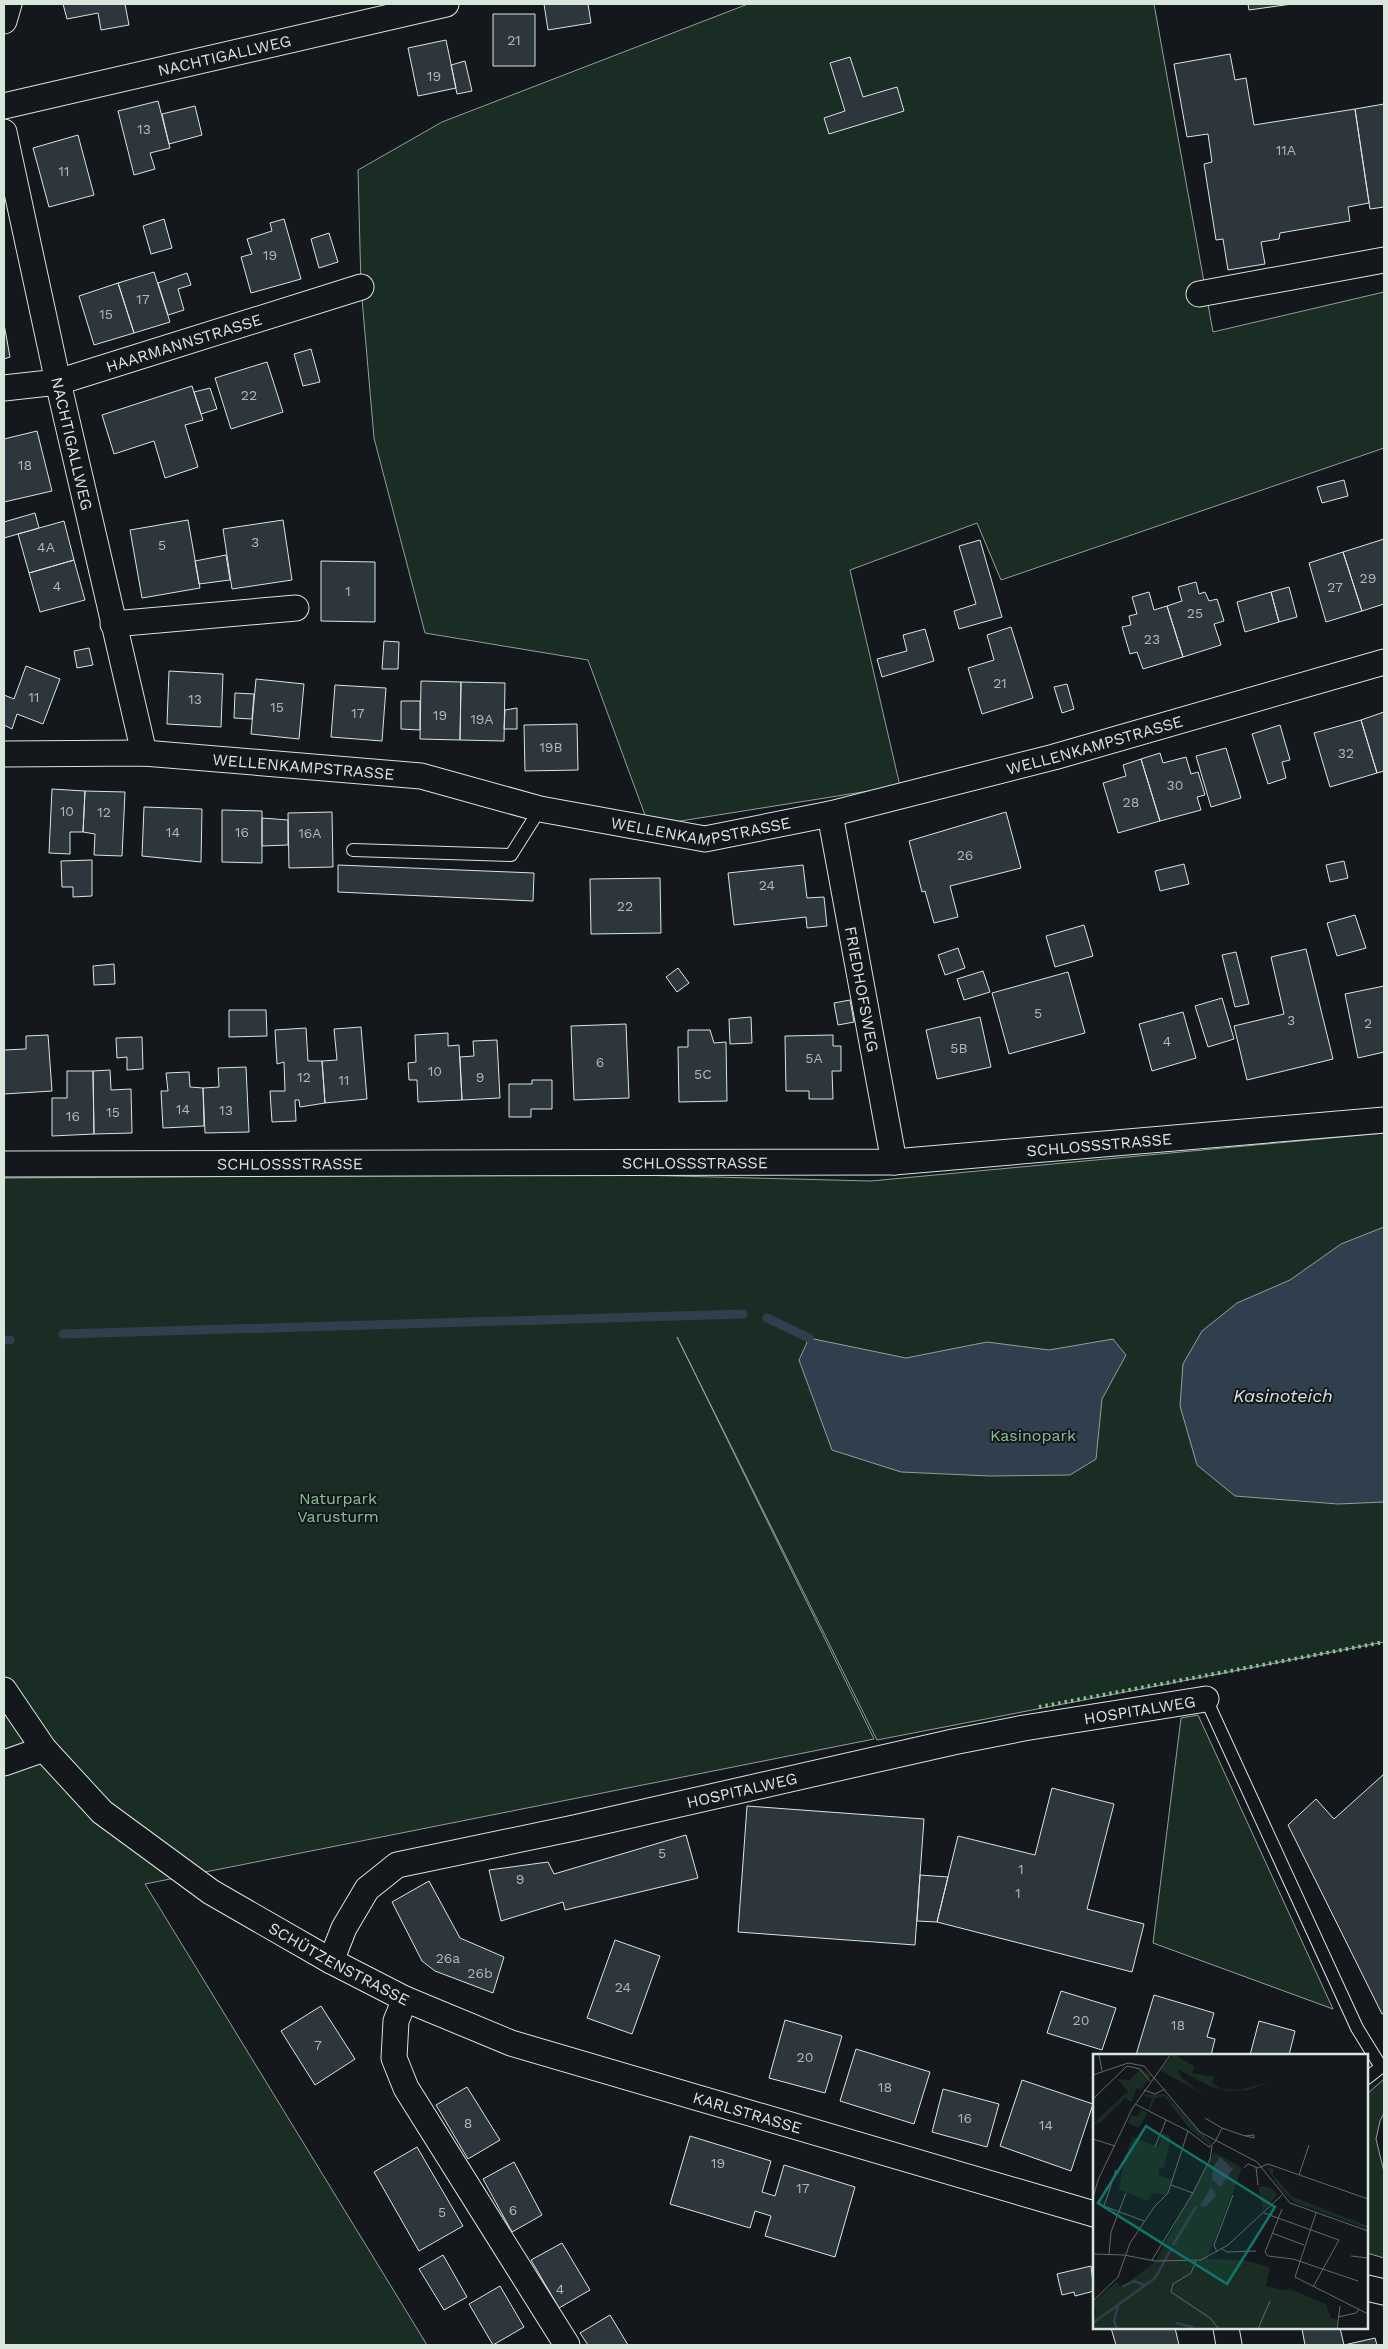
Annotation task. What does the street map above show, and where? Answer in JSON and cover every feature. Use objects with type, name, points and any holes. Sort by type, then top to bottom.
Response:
[{"type":"street","points":[[4,21],[9,4]]},
{"type":"street","name":"NACHTIGALLWEG","points":[[4,106],[446,4]]},
{"type":"street","name":"NACHTIGALLWEG","points":[[4,132],[58,382],[144,753]]},
{"type":"street","points":[[1199,294],[1384,260]]},
{"type":"street","name":"HAARMANNSTRASSE","points":[[4,388],[58,382],[361,287]]},
{"type":"street","points":[[113,624],[296,608]]},
{"type":"street","name":"WELLENKAMPSTRASSE","points":[[4,754],[144,753],[421,776],[540,809],[705,839],[830,814],[1054,757],[1384,662]]},
{"type":"street","name":"FRIEDHOFSWEG","points":[[830,814],[894,1162]]},
{"type":"street","name":"SCHLOSSSTRASSE","points":[[4,1164],[894,1162],[1384,1120]]},
{"type":"street","name":"SCHÜTZENSTRASSE","points":[[4,1690],[44,1749],[102,1812],[211,1892],[331,1961],[405,1999],[396,2022],[394,2058],[406,2088],[567,2345]]},
{"type":"street","name":"HOSPITALWEG","points":[[331,1961],[344,1928],[367,1889],[397,1865],[574,1828],[953,1742],[1024,1728],[1206,1699]]},
{"type":"street","points":[[4,1763],[44,1749]]},
{"type":"street","name":"KARLSTRASSE","points":[[405,1999],[511,2042],[1093,2214]]},
{"type":"street","points":[[1368,2288],[1384,2292]]},
{"type":"street","points":[[1226,2329],[1229,2345]]},
{"type":"lane","points":[[353,850],[511,855],[540,809]]},
{"type":"lane","points":[[1206,1699],[1357,2028],[1381,2066],[1368,2077]]},
{"type":"green space","points":[[748,4],[1154,4],[1213,332],[1384,292],[1384,448],[1001,580],[977,523],[850,570],[900,786],[649,826],[588,660],[425,633],[374,438],[361,287],[358,170],[442,122]]},
{"type":"green space","name":"Naturpark Varusturm","points":[[1384,1133],[1384,1642],[877,1740],[677,1337],[874,1739],[145,1884],[427,2345],[4,2345],[4,1178],[596,1174],[871,1181]]},
{"type":"green space","points":[[1198,1715],[1333,2009],[1153,1943],[1181,1718]]},
{"type":"green space","points":[[1384,2079],[1384,2113],[1376,2139],[1384,2172],[1384,2258],[1368,2253],[1368,2093]]},
{"type":"water","name":"Kasinoteich","points":[[1384,1227],[1384,1502],[1338,1504],[1235,1496],[1197,1465],[1180,1406],[1183,1364],[1202,1331],[1237,1303],[1290,1280],[1341,1244]]},
{"type":"water","points":[[809,1338],[906,1358],[987,1342],[1049,1350],[1113,1339],[1126,1355],[1102,1399],[1096,1459],[1070,1475],[990,1476],[901,1472],[832,1450],[799,1360]]},
{"type":"building","points":[[63,4],[125,4],[129,25],[101,30],[98,13],[67,19]]},
{"type":"building","points":[[544,4],[588,4],[591,23],[548,30]]},
{"type":"building","points":[[1248,4],[1292,4],[1249,10]]},
{"type":"building","points":[[493,14],[535,14],[535,66],[493,66]]},
{"type":"building","points":[[446,40],[456,88],[418,96],[408,48]]},
{"type":"building","points":[[1230,54],[1235,80],[1246,78],[1254,125],[1355,109],[1369,203],[1348,207],[1350,221],[1280,233],[1279,239],[1261,242],[1265,264],[1228,270],[1223,239],[1216,240],[1204,164],[1212,162],[1208,134],[1187,137],[1174,64]]},
{"type":"building","points":[[850,57],[863,97],[897,87],[904,111],[829,134],[824,118],[845,111],[830,63]]},
{"type":"building","points":[[465,61],[472,91],[457,94],[451,65]]},
{"type":"building","points":[[158,101],[170,148],[150,153],[155,169],[134,175],[118,111]]},
{"type":"building","points":[[1384,104],[1384,207],[1370,209],[1355,109]]},
{"type":"building","points":[[195,106],[202,135],[169,144],[162,114]]},
{"type":"building","points":[[78,135],[94,195],[49,207],[33,148]]},
{"type":"building","points":[[164,219],[172,248],[151,254],[143,226]]},
{"type":"building","points":[[284,219],[301,279],[251,293],[241,257],[252,254],[247,239],[272,231],[270,223]]},
{"type":"building","points":[[329,233],[338,262],[319,268],[311,239]]},
{"type":"building","points":[[154,272],[170,322],[134,333],[118,283]]},
{"type":"building","points":[[187,273],[191,285],[178,289],[184,310],[168,315],[158,283]]},
{"type":"building","points":[[118,283],[134,333],[94,345],[79,296]]},
{"type":"building","points":[[4,324],[10,357],[4,359]]},
{"type":"building","points":[[311,349],[320,382],[303,386],[294,354]]},
{"type":"building","points":[[267,362],[283,412],[231,429],[215,378]]},
{"type":"building","points":[[192,386],[203,420],[185,425],[198,467],[165,478],[154,441],[114,454],[102,415]]},
{"type":"building","points":[[210,388],[217,409],[201,414],[194,392]]},
{"type":"building","points":[[37,431],[52,491],[4,502],[4,439]]},
{"type":"building","points":[[1344,480],[1348,496],[1322,503],[1317,487]]},
{"type":"building","points":[[35,513],[39,528],[4,538],[4,522]]},
{"type":"building","points":[[188,520],[200,588],[142,598],[130,530]]},
{"type":"building","points":[[283,520],[292,580],[232,589],[223,529]]},
{"type":"building","points":[[64,521],[74,560],[29,573],[18,534]]},
{"type":"building","points":[[1384,539],[1384,604],[1362,611],[1343,552]]},
{"type":"building","points":[[980,540],[1002,617],[959,629],[954,611],[976,604],[959,546]]},
{"type":"building","points":[[1343,552],[1362,611],[1326,622],[1309,563]]},
{"type":"building","points":[[226,555],[230,580],[199,584],[195,561]]},
{"type":"building","points":[[74,560],[85,600],[40,612],[29,573]]},
{"type":"building","points":[[321,561],[375,562],[375,622],[321,621]]},
{"type":"building","points":[[1196,582],[1199,594],[1205,592],[1209,601],[1217,599],[1224,621],[1214,624],[1221,645],[1183,657],[1167,606],[1182,601],[1178,587]]},
{"type":"building","points":[[1289,587],[1297,617],[1279,622],[1271,592]]},
{"type":"building","points":[[1149,592],[1154,610],[1167,606],[1183,657],[1143,669],[1137,652],[1130,654],[1122,627],[1131,625],[1129,616],[1137,614],[1132,597]]},
{"type":"building","points":[[1271,592],[1279,622],[1245,632],[1237,602]]},
{"type":"building","points":[[1011,627],[1033,698],[982,714],[968,668],[994,660],[987,635]]},
{"type":"building","points":[[925,629],[934,661],[882,677],[877,659],[907,651],[903,635]]},
{"type":"building","points":[[384,641],[399,642],[398,669],[382,669]]},
{"type":"building","points":[[89,648],[93,665],[77,668],[74,651]]},
{"type":"building","points":[[26,666],[60,679],[43,724],[17,714],[12,729],[4,725],[4,695],[14,699]]},
{"type":"building","points":[[169,671],[223,674],[221,727],[167,724]]},
{"type":"building","points":[[256,679],[304,684],[299,739],[251,734]]},
{"type":"building","points":[[421,681],[461,682],[460,740],[420,739]]},
{"type":"building","points":[[461,682],[505,683],[504,741],[460,740]]},
{"type":"building","points":[[1067,684],[1074,709],[1062,713],[1054,687]]},
{"type":"building","points":[[335,685],[386,688],[382,741],[331,737]]},
{"type":"building","points":[[235,693],[254,694],[252,719],[234,718]]},
{"type":"building","points":[[401,701],[420,701],[420,730],[401,729]]},
{"type":"building","points":[[517,708],[517,729],[504,729],[505,710]]},
{"type":"building","points":[[1384,712],[1384,771],[1377,773],[1361,720]]},
{"type":"building","points":[[1361,720],[1377,773],[1330,787],[1314,733]]},
{"type":"building","points":[[577,724],[578,770],[525,771],[524,725]]},
{"type":"building","points":[[1280,725],[1290,760],[1282,762],[1286,778],[1268,784],[1252,734]]},
{"type":"building","points":[[1226,748],[1241,798],[1211,807],[1196,756]]},
{"type":"building","points":[[1160,753],[1163,763],[1186,757],[1191,774],[1198,772],[1205,795],[1197,797],[1201,810],[1160,821],[1141,759]]},
{"type":"building","points":[[1141,759],[1160,821],[1118,833],[1103,783],[1126,776],[1123,765]]},
{"type":"building","points":[[52,789],[85,791],[83,832],[70,832],[70,854],[49,853]]},
{"type":"building","points":[[85,791],[125,792],[122,856],[94,855],[95,834],[83,832]]},
{"type":"building","points":[[144,807],[202,809],[201,862],[142,856]]},
{"type":"building","points":[[222,810],[262,811],[262,863],[222,862]]},
{"type":"building","points":[[332,812],[333,867],[289,868],[288,813]]},
{"type":"building","points":[[1006,812],[1021,868],[950,886],[958,917],[934,923],[925,891],[922,892],[909,841]]},
{"type":"building","points":[[262,818],[288,820],[288,845],[262,846]]},
{"type":"building","points":[[92,860],[92,896],[73,897],[73,887],[62,887],[61,861]]},
{"type":"building","points":[[1344,861],[1348,878],[1330,882],[1326,865]]},
{"type":"building","points":[[1184,864],[1189,884],[1160,891],[1155,871]]},
{"type":"building","points":[[338,865],[534,873],[533,901],[338,892]]},
{"type":"building","points":[[803,865],[807,898],[824,897],[827,926],[807,928],[806,917],[734,925],[728,873]]},
{"type":"building","points":[[660,878],[661,933],[591,934],[590,879]]},
{"type":"building","points":[[1355,915],[1366,948],[1337,956],[1327,923]]},
{"type":"building","points":[[1084,925],[1093,956],[1055,967],[1046,936]]},
{"type":"building","points":[[958,948],[965,968],[945,975],[938,955]]},
{"type":"building","points":[[1306,949],[1333,1059],[1247,1080],[1234,1026],[1284,1014],[1271,957]]},
{"type":"building","points":[[1236,952],[1249,1004],[1235,1007],[1222,955]]},
{"type":"building","points":[[114,964],[115,984],[94,985],[93,966]]},
{"type":"building","points":[[678,968],[689,983],[677,992],[666,977]]},
{"type":"building","points":[[983,971],[990,992],[964,1000],[957,979]]},
{"type":"building","points":[[1068,972],[1085,1033],[1009,1054],[992,993]]},
{"type":"building","points":[[1384,986],[1384,1052],[1358,1058],[1345,994]]},
{"type":"building","points":[[1222,998],[1234,1039],[1208,1047],[1195,1006]]},
{"type":"building","points":[[850,1000],[854,1022],[838,1025],[834,1003]]},
{"type":"building","points":[[229,1010],[266,1010],[267,1036],[229,1037]]},
{"type":"building","points":[[1183,1012],[1196,1058],[1152,1071],[1139,1024]]},
{"type":"building","points":[[751,1017],[752,1043],[730,1044],[729,1019]]},
{"type":"building","points":[[980,1017],[991,1067],[937,1079],[926,1030]]},
{"type":"building","points":[[626,1024],[629,1098],[574,1100],[571,1026]]},
{"type":"building","points":[[361,1027],[367,1099],[325,1103],[322,1061],[337,1060],[334,1029]]},
{"type":"building","points":[[306,1028],[308,1061],[322,1061],[325,1103],[300,1107],[299,1100],[295,1100],[296,1121],[272,1122],[270,1091],[285,1091],[284,1062],[277,1064],[275,1030]]},
{"type":"building","points":[[688,1030],[710,1030],[714,1043],[726,1042],[727,1101],[679,1102],[678,1047],[688,1047]]},
{"type":"building","points":[[448,1033],[448,1046],[459,1045],[462,1100],[418,1102],[417,1080],[409,1080],[408,1063],[416,1062],[415,1035]]},
{"type":"building","points":[[48,1035],[52,1091],[4,1094],[4,1050],[26,1049],[26,1036]]},
{"type":"building","points":[[833,1035],[833,1046],[841,1046],[841,1071],[832,1071],[833,1099],[809,1099],[809,1091],[786,1091],[785,1036]]},
{"type":"building","points":[[142,1037],[143,1069],[127,1070],[127,1057],[117,1058],[116,1038]]},
{"type":"building","points":[[497,1040],[500,1098],[462,1100],[460,1057],[474,1056],[473,1041]]},
{"type":"building","points":[[246,1067],[249,1132],[205,1133],[203,1088],[219,1087],[218,1068]]},
{"type":"building","points":[[110,1070],[111,1090],[131,1089],[132,1133],[94,1134],[93,1071]]},
{"type":"building","points":[[67,1071],[93,1071],[94,1134],[52,1136],[52,1098],[67,1098]]},
{"type":"building","points":[[189,1072],[190,1087],[203,1088],[204,1126],[163,1128],[161,1091],[168,1091],[166,1073]]},
{"type":"building","points":[[532,1080],[552,1080],[552,1109],[531,1109],[531,1117],[509,1117],[509,1084],[532,1084]]},
{"type":"building","points":[[1384,1774],[1384,2013],[1382,2014],[1288,1825],[1316,1799],[1334,1819]]},
{"type":"building","points":[[1052,1788],[1114,1804],[1087,1909],[1144,1924],[1132,1972],[937,1922],[958,1836],[1035,1855]]},
{"type":"building","points":[[747,1806],[924,1819],[915,1945],[738,1932]]},
{"type":"building","points":[[686,1835],[698,1878],[565,1910],[563,1902],[501,1921],[489,1870],[548,1862],[554,1874]]},
{"type":"building","points":[[920,1875],[948,1877],[937,1922],[917,1921]]},
{"type":"building","points":[[429,1881],[460,1938],[504,1957],[493,1993],[435,1971],[422,1961],[392,1902]]},
{"type":"building","points":[[615,1940],[660,1956],[632,2034],[587,2018]]},
{"type":"building","points":[[1061,1991],[1116,2008],[1102,2050],[1047,2033]]},
{"type":"building","points":[[1154,1995],[1214,2013],[1207,2037],[1215,2039],[1211,2054],[1136,2054]]},
{"type":"building","points":[[321,2006],[355,2059],[315,2085],[281,2031]]},
{"type":"building","points":[[785,2020],[842,2036],[825,2093],[769,2078]]},
{"type":"building","points":[[1259,2021],[1295,2031],[1289,2054],[1250,2054]]},
{"type":"building","points":[[856,2049],[930,2072],[914,2124],[840,2101]]},
{"type":"building","points":[[1022,2080],[1093,2104],[1071,2171],[1000,2146]]},
{"type":"building","points":[[467,2087],[500,2140],[468,2159],[436,2105]]},
{"type":"building","points":[[943,2089],[999,2104],[987,2147],[932,2132]]},
{"type":"building","points":[[690,2136],[771,2161],[762,2192],[775,2196],[784,2165],[855,2187],[835,2257],[765,2236],[771,2216],[755,2211],[750,2228],[670,2204]]},
{"type":"building","points":[[417,2147],[463,2226],[419,2251],[374,2172]]},
{"type":"building","points":[[514,2162],[542,2215],[512,2232],[483,2179]]},
{"type":"building","points":[[562,2243],[590,2290],[559,2308],[531,2260]]},
{"type":"building","points":[[443,2255],[467,2297],[444,2310],[419,2269]]},
{"type":"building","points":[[1091,2266],[1093,2291],[1075,2296],[1074,2292],[1062,2295],[1057,2274]]},
{"type":"building","points":[[500,2286],[524,2327],[493,2345],[469,2304]]},
{"type":"building","points":[[610,2315],[628,2345],[588,2345],[580,2333]]},
{"type":"building","points":[[1111,2329],[1175,2329],[1179,2345],[1116,2345]]},
{"type":"building","points":[[1302,2329],[1340,2329],[1344,2345],[1305,2345]]},
{"type":"building","points":[[1375,2338],[1377,2345],[1344,2345]]},
{"type":"waterway","points":[[63,1334],[743,1314]]},
{"type":"waterway","points":[[767,1318],[809,1338]]},
{"type":"waterway","points":[[4,1340],[10,1340]]},
{"type":"hedge","points":[[1039,1707],[1384,1642]]},
{"type":"park label","name":"Kasinopark","points":[[1033,1435]]}]
